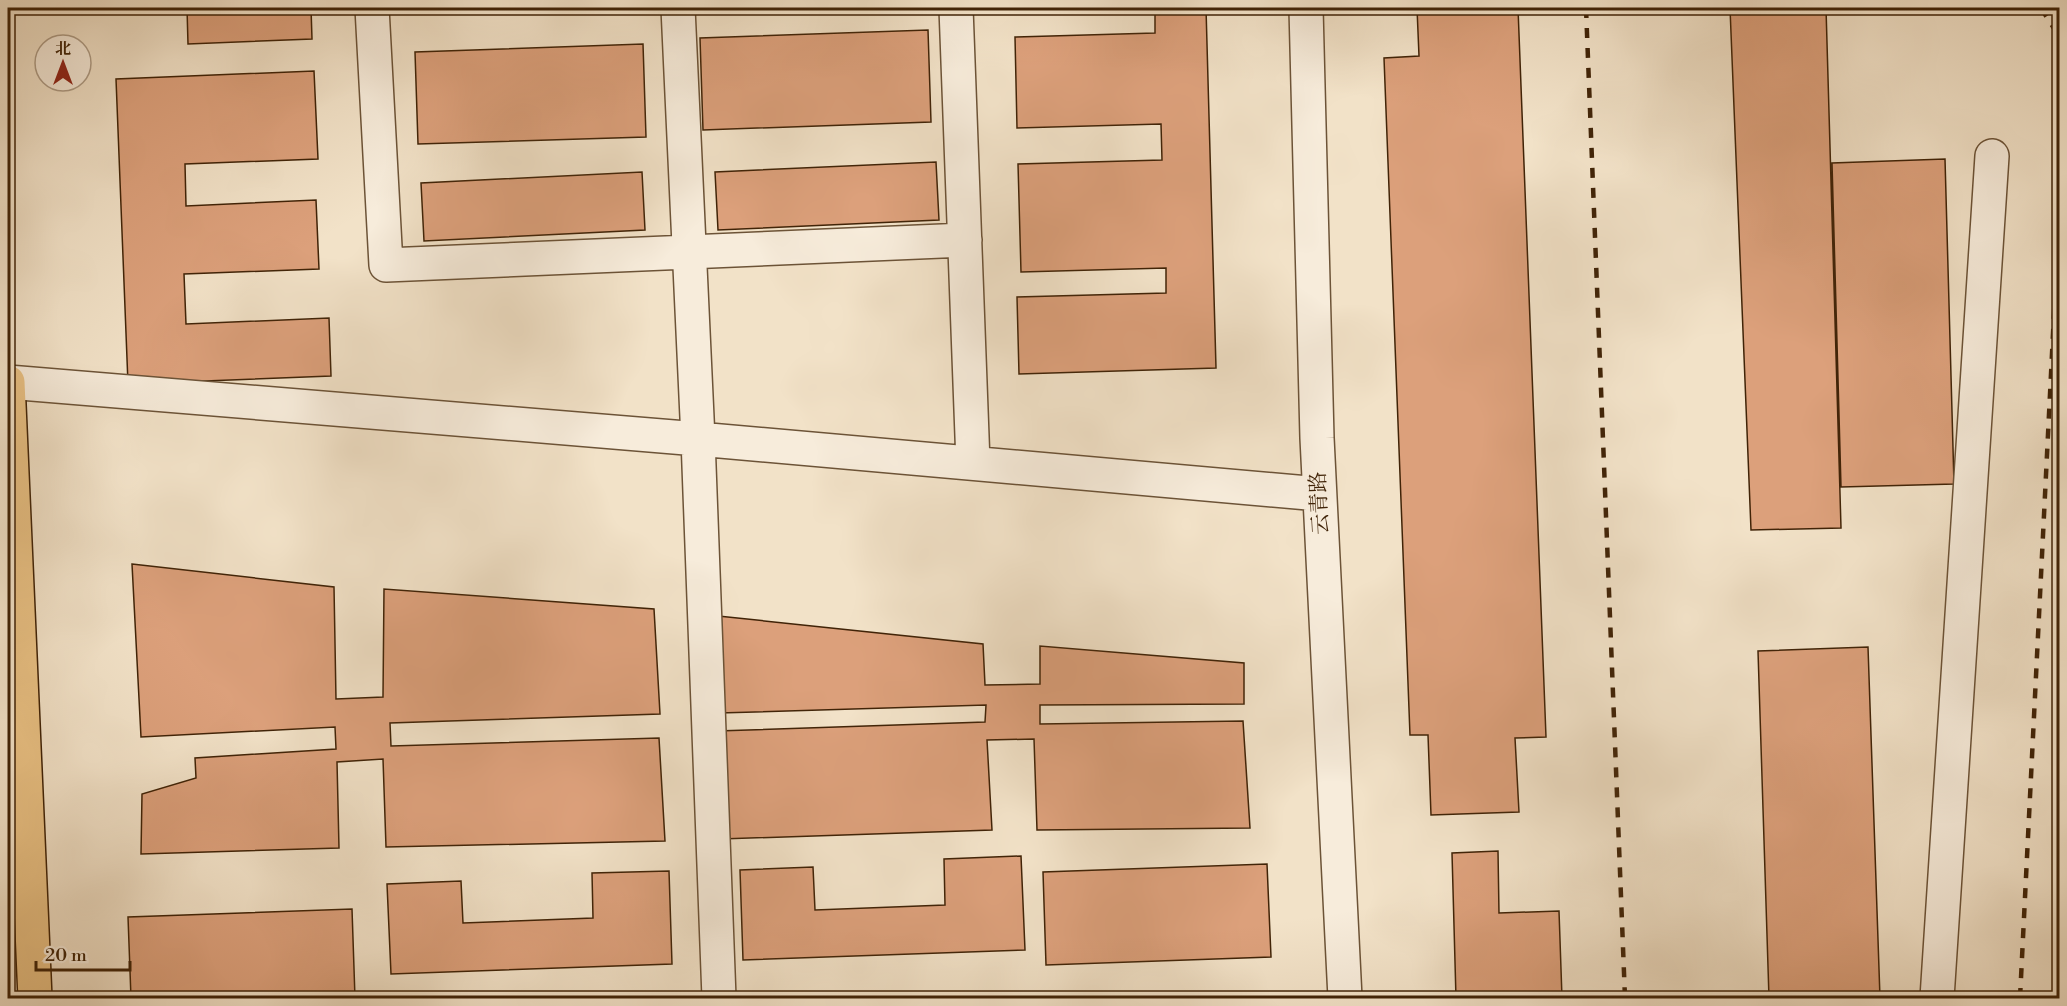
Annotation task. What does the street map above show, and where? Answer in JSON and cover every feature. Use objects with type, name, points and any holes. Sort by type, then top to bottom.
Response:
[{"type":"main road","points":[[8,382],[35,999]]},
{"type":"street","points":[[372,8],[386,265],[964,240]]},
{"type":"street","points":[[678,8],[698,439],[719,999]]},
{"type":"street","points":[[956,8],[973,463]]},
{"type":"street","name":"云青路","points":[[1306,8],[1319,494],[1346,999]]},
{"type":"street","points":[[1937,999],[1992,156]]},
{"type":"street","points":[[8,382],[698,439],[1319,494]]},
{"type":"building","points":[[187,8],[311,8],[312,39],[188,44]]},
{"type":"building","points":[[407,8],[582,8],[407,13]]},
{"type":"building","points":[[1155,8],[1206,8],[1216,368],[1019,374],[1017,297],[1166,293],[1166,268],[1021,272],[1018,164],[1162,160],[1161,124],[1017,128],[1015,37],[1155,33]]},
{"type":"building","points":[[1417,8],[1518,8],[1546,737],[1515,738],[1519,812],[1431,815],[1428,735],[1410,735],[1384,58],[1419,56]]},
{"type":"building","points":[[1730,8],[1826,8],[1841,528],[1751,530]]},
{"type":"building","points":[[928,30],[931,122],[703,130],[700,38]]},
{"type":"building","points":[[643,44],[646,137],[418,144],[415,52]]},
{"type":"building","points":[[314,71],[318,159],[185,164],[186,206],[316,200],[319,269],[184,274],[186,324],[329,318],[331,376],[128,384],[116,79]]},
{"type":"building","points":[[1945,159],[1954,484],[1841,487],[1832,163]]},
{"type":"building","points":[[936,162],[939,220],[718,230],[715,172]]},
{"type":"building","points":[[642,172],[645,230],[424,241],[421,183]]},
{"type":"building","points":[[132,564],[334,587],[336,699],[383,697],[384,589],[654,609],[660,714],[390,723],[391,746],[659,738],[665,841],[386,847],[383,759],[337,762],[339,848],[141,854],[142,794],[196,778],[195,758],[336,749],[335,727],[141,737]]},
{"type":"building","points":[[718,616],[983,644],[985,685],[1040,684],[1040,646],[1244,663],[1244,704],[1040,705],[1040,724],[1243,721],[1250,828],[1037,830],[1034,739],[987,740],[992,830],[721,839],[717,731],[985,722],[986,705],[719,713]]},
{"type":"building","points":[[1868,647],[1880,998],[1769,998],[1758,651]]},
{"type":"building","points":[[1498,851],[1499,913],[1559,911],[1562,998],[1456,998],[1452,853]]},
{"type":"building","points":[[1021,856],[1025,950],[743,960],[740,870],[813,867],[815,910],[945,905],[944,859]]},
{"type":"building","points":[[1267,864],[1271,957],[1046,965],[1043,872]]},
{"type":"building","points":[[669,871],[672,964],[391,974],[387,884],[461,881],[463,923],[593,918],[592,873]]},
{"type":"building","points":[[352,909],[355,998],[131,998],[128,917]]},
{"type":"railway","points":[[1586,8],[1625,998]]},
{"type":"railway","points":[[2041,8],[2060,38]]},
{"type":"railway","points":[[2020,998],[2060,193]]}]
